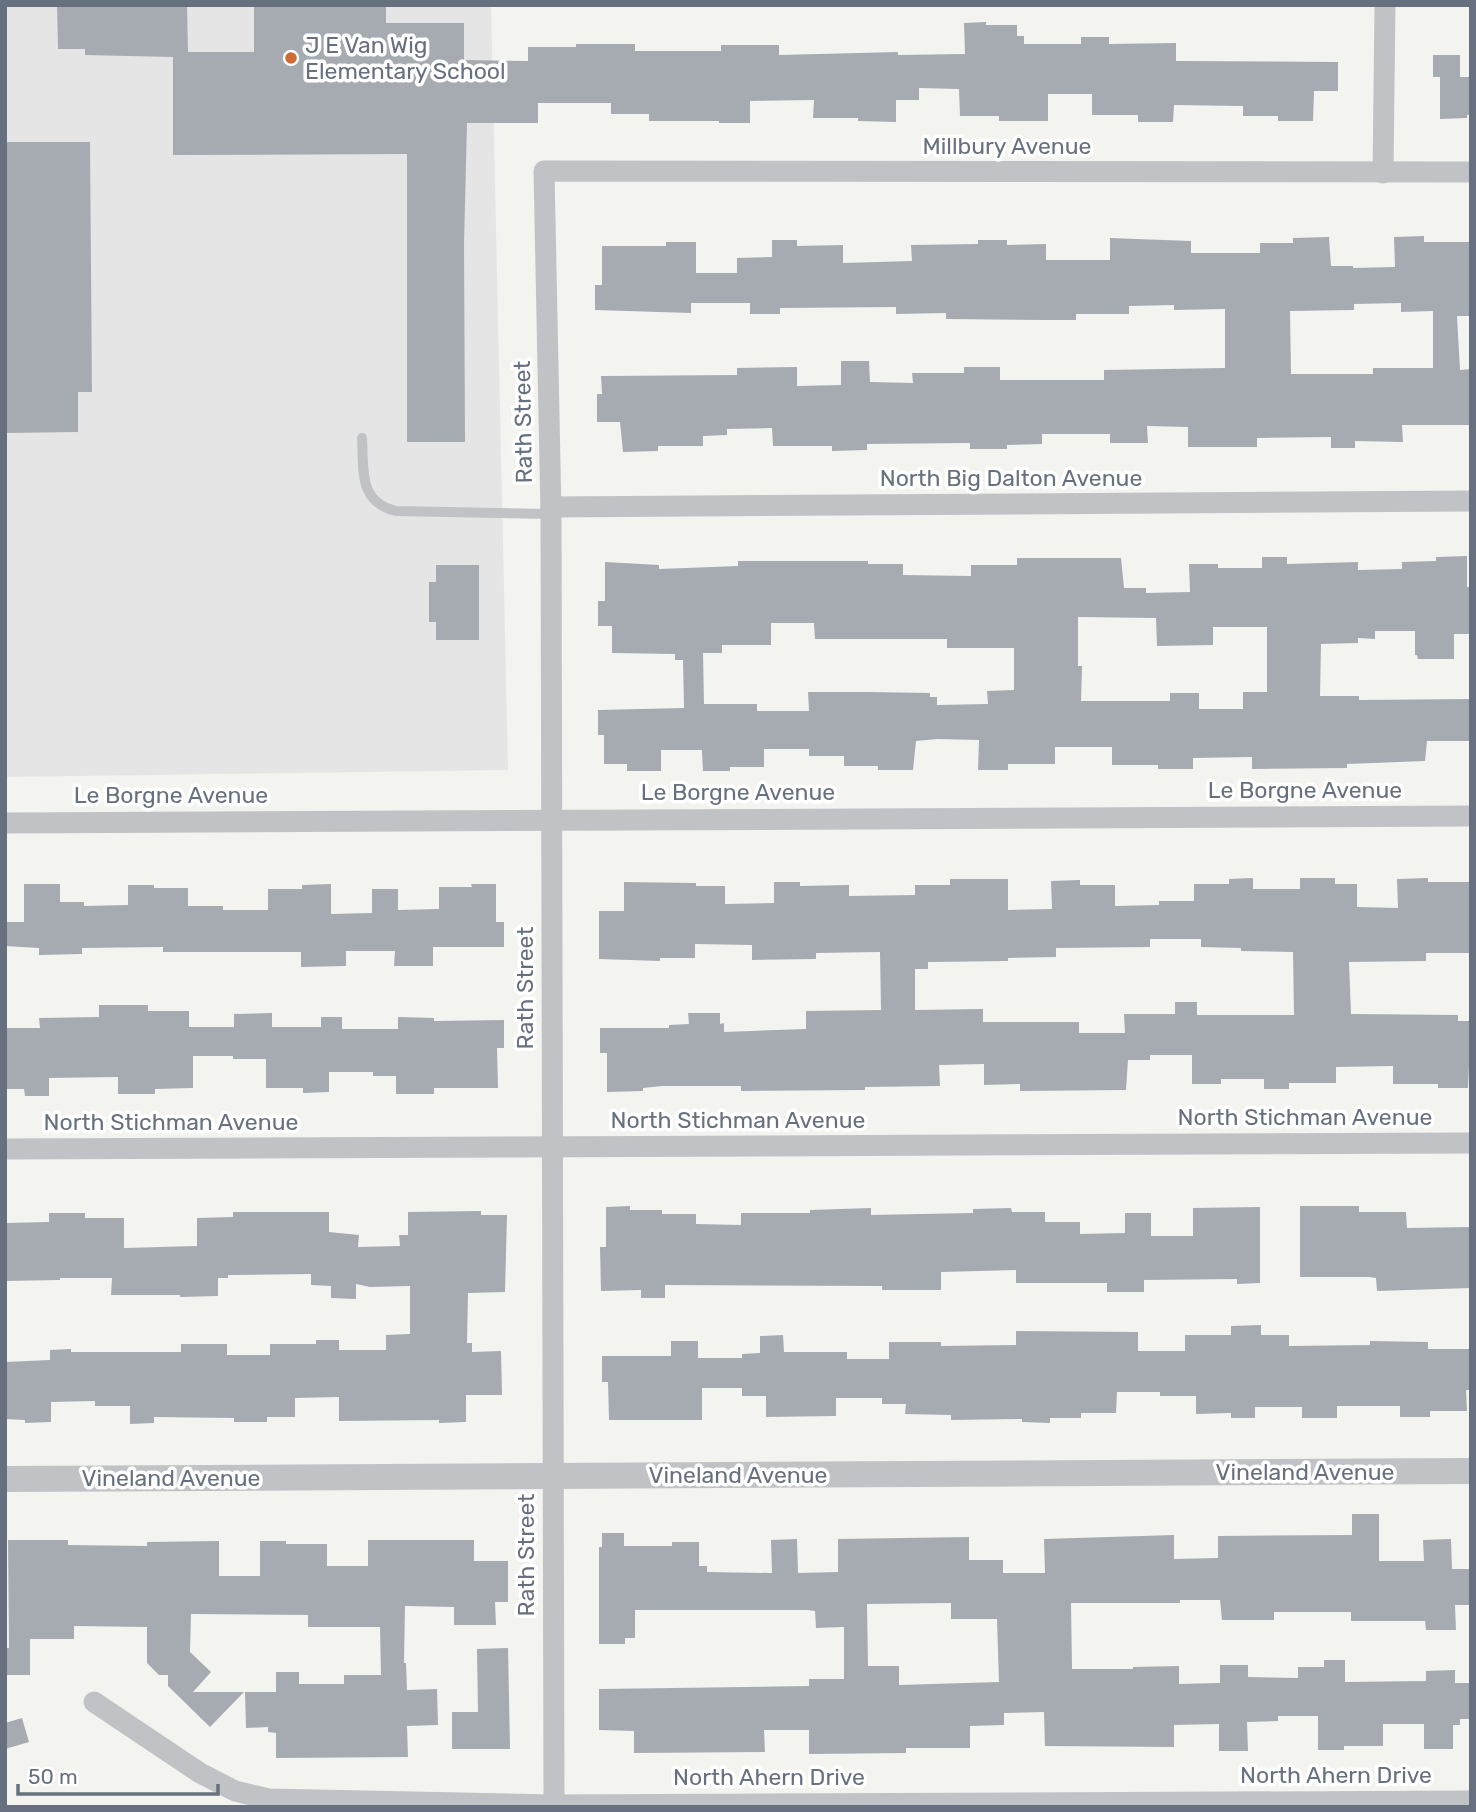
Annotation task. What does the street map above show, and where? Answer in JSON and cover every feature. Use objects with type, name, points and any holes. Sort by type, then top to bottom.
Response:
[{"type":"street","points":[[1383,173],[1385,5]]},
{"type":"street","name":"Millbury Avenue","points":[[544,171],[1471,172]]},
{"type":"street","name":"Rath Street","points":[[544,171],[551,510],[551,1476],[554,1806]]},
{"type":"street","name":"North Big Dalton Avenue","points":[[551,510],[1471,501]]},
{"type":"street","name":"Le Borgne Avenue","points":[[5,823],[1471,816]]},
{"type":"street","name":"North Stichman Avenue","points":[[5,1149],[1471,1143]]},
{"type":"street","name":"Vineland Avenue","points":[[5,1479],[1471,1471]]},
{"type":"street","name":"North Ahern Drive","points":[[94,1702],[200,1773],[235,1791],[269,1799],[554,1806],[1471,1801]]},
{"type":"lane","points":[[362,438],[366,486],[372,498],[382,508],[396,511],[551,510]]},
{"type":"shaded area","points":[[5,5],[491,5],[508,770],[5,777]]},
{"type":"building","points":[[57,5],[187,5],[188,52],[254,52],[254,5],[386,5],[386,23],[464,23],[464,60],[528,61],[528,47],[576,47],[576,44],[635,44],[635,51],[721,51],[721,45],[779,45],[779,55],[898,52],[898,55],[965,54],[964,23],[986,22],[986,25],[1017,25],[1017,36],[1024,36],[1024,44],[1081,44],[1081,37],[1109,37],[1109,44],[1176,43],[1176,61],[1338,62],[1338,91],[1314,91],[1313,121],[1278,121],[1278,116],[1243,116],[1243,106],[1174,105],[1173,122],[1138,122],[1138,115],[1092,115],[1092,94],[1048,94],[1048,121],[999,121],[999,116],[960,116],[959,89],[919,88],[919,100],[896,100],[896,122],[858,121],[858,118],[813,118],[814,100],[750,101],[750,123],[649,121],[649,114],[611,114],[611,103],[538,103],[538,123],[467,123],[464,244],[465,442],[407,442],[407,154],[173,155],[173,57],[85,55],[85,49],[58,49]]},
{"type":"building","points":[[1433,55],[1460,55],[1460,77],[1471,77],[1471,115],[1467,115],[1467,118],[1440,119],[1440,77],[1433,77]]},
{"type":"building","points":[[5,142],[90,142],[92,392],[78,392],[78,432],[5,433]]},
{"type":"building","points":[[1424,236],[1424,242],[1470,242],[1471,316],[1457,316],[1460,370],[1471,369],[1471,425],[1402,425],[1403,442],[1355,441],[1355,448],[1331,448],[1331,437],[1257,438],[1257,447],[1188,447],[1188,427],[1147,426],[1148,443],[1110,443],[1110,434],[1042,434],[1042,444],[1007,445],[1007,449],[970,449],[970,443],[867,444],[867,450],[832,451],[832,446],[773,446],[772,428],[727,429],[727,435],[703,436],[703,446],[658,446],[658,451],[623,452],[620,422],[597,422],[597,394],[602,394],[601,376],[737,375],[737,368],[797,367],[797,386],[841,385],[841,361],[869,361],[870,382],[913,383],[912,373],[964,373],[964,367],[1000,367],[1000,380],[1104,380],[1104,370],[1225,368],[1225,309],[1174,310],[1174,305],[1129,306],[1129,314],[1076,314],[1076,320],[946,319],[946,313],[896,314],[896,307],[780,308],[780,314],[750,314],[750,303],[691,303],[691,313],[595,310],[595,285],[602,285],[602,246],[666,246],[666,242],[696,242],[696,273],[737,273],[737,258],[772,257],[772,240],[797,240],[797,246],[843,245],[843,263],[912,261],[911,245],[978,244],[978,240],[1007,240],[1007,245],[1046,244],[1046,260],[1110,260],[1110,238],[1191,241],[1191,253],[1260,253],[1260,243],[1293,243],[1293,238],[1329,237],[1331,266],[1353,268],[1395,267],[1394,237]],"holes":[[[1401,303],[1401,312],[1433,311],[1433,368],[1373,368],[1373,374],[1291,374],[1290,311],[1354,310],[1354,304]]]},
{"type":"building","points":[[1467,556],[1467,587],[1471,587],[1471,634],[1454,634],[1454,659],[1418,659],[1415,655],[1415,631],[1375,631],[1375,639],[1358,638],[1358,643],[1321,644],[1320,696],[1359,696],[1359,700],[1471,699],[1471,741],[1427,741],[1425,761],[1347,764],[1347,768],[1252,769],[1252,757],[1193,758],[1193,769],[1158,769],[1158,765],[1112,765],[1112,747],[1055,747],[1055,764],[1008,764],[1008,770],[978,770],[979,740],[937,739],[916,741],[913,770],[844,766],[844,756],[809,756],[809,749],[764,749],[764,767],[730,767],[730,771],[703,771],[702,750],[661,750],[661,771],[627,771],[627,764],[604,764],[604,735],[598,735],[598,710],[684,708],[683,660],[675,660],[675,654],[612,653],[612,626],[598,626],[598,601],[605,601],[605,562],[659,565],[659,569],[738,566],[738,561],[868,561],[868,564],[903,564],[903,575],[971,576],[971,565],[1017,565],[1017,558],[1121,558],[1124,588],[1146,588],[1146,593],[1190,592],[1189,564],[1218,564],[1218,568],[1262,568],[1262,557],[1287,557],[1287,564],[1358,562],[1358,570],[1402,569],[1402,562],[1436,561],[1436,557]],"holes":[[[1078,617],[1156,618],[1157,646],[1213,645],[1213,627],[1267,627],[1267,692],[1243,692],[1243,709],[1199,709],[1199,693],[1170,693],[1170,701],[1081,701],[1082,666],[1078,666]],[[771,623],[814,623],[815,639],[947,639],[947,648],[1014,648],[1014,690],[987,691],[988,704],[937,705],[937,697],[930,697],[930,693],[868,692],[808,692],[809,711],[757,711],[757,704],[704,704],[703,653],[722,653],[722,645],[771,645]]]},
{"type":"building","points":[[436,565],[479,565],[479,640],[436,640],[436,622],[429,622],[429,582],[436,582]]},
{"type":"building","points":[[1253,878],[1253,889],[1300,889],[1300,878],[1335,878],[1335,884],[1357,884],[1357,907],[1398,908],[1397,879],[1428,878],[1428,882],[1471,882],[1471,953],[1426,953],[1426,961],[1349,962],[1351,1014],[1458,1015],[1458,1021],[1471,1021],[1468,1088],[1438,1088],[1438,1084],[1393,1084],[1393,1066],[1336,1067],[1336,1083],[1289,1083],[1289,1089],[1264,1089],[1264,1079],[1221,1079],[1221,1084],[1192,1084],[1192,1055],[1150,1055],[1150,1060],[1128,1060],[1126,1090],[1020,1091],[1020,1084],[984,1085],[984,1064],[939,1065],[940,1086],[865,1087],[865,1090],[741,1091],[741,1086],[662,1086],[643,1088],[643,1091],[607,1092],[607,1053],[600,1053],[600,1028],[669,1028],[669,1025],[689,1024],[688,1013],[720,1013],[720,1024],[724,1023],[724,1032],[806,1029],[806,1011],[881,1010],[880,952],[816,953],[816,959],[752,960],[752,945],[695,944],[695,958],[660,958],[660,961],[599,959],[599,911],[624,911],[624,882],[725,886],[725,904],[774,903],[774,882],[800,882],[800,886],[849,885],[849,896],[915,895],[915,885],[950,885],[950,879],[1008,879],[1008,910],[1052,909],[1051,881],[1080,880],[1080,885],[1115,885],[1115,906],[1159,905],[1159,901],[1194,901],[1194,884],[1229,884],[1229,879]],"holes":[[[1150,939],[1201,939],[1201,947],[1293,952],[1294,1015],[1197,1015],[1197,1002],[1175,1002],[1175,1014],[1124,1014],[1125,1033],[1079,1033],[1079,1022],[983,1022],[983,1009],[915,1010],[915,969],[928,969],[928,962],[1008,961],[1008,958],[1056,957],[1056,948],[1150,947]]]},
{"type":"building","points":[[24,884],[60,884],[60,902],[84,902],[84,906],[128,905],[128,885],[154,885],[154,888],[188,888],[188,906],[223,906],[223,910],[268,910],[268,889],[302,889],[302,885],[331,884],[331,914],[372,913],[372,889],[398,889],[398,910],[439,909],[439,887],[496,884],[496,922],[504,922],[504,947],[433,947],[433,966],[394,966],[395,951],[346,951],[346,966],[301,967],[301,952],[163,952],[163,947],[82,948],[82,954],[39,955],[39,948],[5,946],[5,922],[24,922]]},
{"type":"building","points":[[99,1005],[148,1005],[148,1011],[189,1011],[189,1027],[234,1027],[234,1014],[272,1013],[272,1027],[321,1027],[321,1017],[342,1017],[342,1029],[398,1029],[398,1017],[434,1018],[434,1021],[504,1020],[504,1048],[497,1048],[498,1088],[434,1088],[434,1094],[396,1094],[396,1076],[373,1076],[373,1072],[329,1072],[329,1092],[303,1093],[303,1088],[266,1088],[266,1059],[193,1056],[193,1088],[155,1089],[155,1094],[118,1094],[118,1077],[49,1078],[49,1096],[25,1096],[24,1089],[5,1089],[5,1028],[40,1028],[39,1018],[99,1017]]},
{"type":"building","points":[[630,1206],[630,1210],[662,1210],[662,1214],[696,1214],[696,1224],[741,1225],[741,1213],[810,1213],[810,1210],[871,1208],[871,1215],[973,1213],[973,1209],[1011,1208],[1012,1212],[1045,1212],[1045,1222],[1080,1222],[1080,1234],[1125,1233],[1125,1213],[1151,1213],[1151,1236],[1193,1236],[1193,1208],[1260,1207],[1260,1283],[1237,1284],[1237,1279],[1144,1280],[1144,1292],[1107,1292],[1107,1283],[1016,1283],[1016,1270],[941,1272],[941,1290],[882,1290],[882,1286],[665,1285],[665,1298],[641,1298],[641,1290],[601,1291],[600,1247],[606,1247],[606,1207]]},
{"type":"building","points":[[1300,1206],[1359,1206],[1359,1212],[1406,1212],[1407,1228],[1471,1227],[1471,1288],[1377,1291],[1376,1278],[1300,1277]]},
{"type":"building","points":[[481,1211],[481,1215],[507,1215],[505,1292],[468,1293],[467,1343],[472,1343],[472,1352],[501,1351],[502,1395],[466,1395],[466,1422],[339,1421],[339,1397],[295,1398],[295,1417],[267,1417],[267,1422],[234,1422],[234,1418],[154,1417],[154,1423],[130,1424],[130,1406],[95,1406],[95,1401],[51,1402],[51,1422],[25,1423],[25,1420],[5,1419],[5,1362],[50,1360],[50,1350],[181,1352],[181,1344],[227,1344],[227,1355],[270,1355],[270,1344],[316,1344],[316,1340],[339,1340],[339,1350],[386,1350],[386,1335],[410,1334],[410,1286],[370,1287],[356,1284],[356,1299],[331,1298],[331,1286],[311,1285],[311,1274],[228,1275],[228,1278],[218,1278],[218,1296],[180,1297],[111,1295],[112,1278],[5,1281],[5,1223],[49,1222],[49,1213],[85,1213],[85,1218],[124,1218],[124,1248],[197,1246],[197,1218],[233,1217],[233,1212],[329,1212],[329,1232],[359,1235],[358,1247],[400,1246],[399,1235],[408,1235],[408,1212]]},
{"type":"building","points":[[1261,1325],[1261,1335],[1289,1335],[1289,1346],[1370,1345],[1370,1341],[1428,1342],[1428,1349],[1471,1349],[1471,1390],[1466,1390],[1467,1411],[1430,1411],[1430,1417],[1400,1417],[1400,1406],[1337,1406],[1337,1418],[1302,1418],[1302,1407],[1255,1407],[1255,1418],[1231,1418],[1231,1413],[1196,1414],[1196,1396],[1160,1396],[1160,1392],[1117,1392],[1116,1413],[1081,1413],[1081,1418],[1050,1418],[1050,1423],[1022,1422],[1022,1419],[951,1420],[951,1415],[905,1414],[906,1404],[882,1404],[882,1398],[836,1398],[836,1416],[766,1417],[766,1396],[742,1396],[742,1388],[702,1388],[702,1420],[609,1420],[608,1382],[602,1382],[602,1356],[671,1356],[671,1341],[698,1341],[698,1358],[742,1358],[742,1354],[760,1353],[760,1336],[783,1335],[784,1352],[847,1352],[847,1359],[889,1359],[889,1342],[941,1342],[941,1346],[1016,1345],[1016,1331],[1138,1332],[1138,1351],[1185,1351],[1185,1335],[1231,1335],[1231,1326]]},
{"type":"building","points":[[1352,1514],[1379,1514],[1379,1561],[1424,1561],[1423,1540],[1451,1539],[1452,1569],[1471,1569],[1471,1605],[1455,1605],[1456,1630],[1426,1630],[1425,1621],[1351,1621],[1351,1612],[1274,1612],[1274,1620],[1222,1620],[1220,1600],[1180,1600],[1180,1603],[1071,1603],[1072,1669],[1179,1666],[1179,1684],[1220,1683],[1220,1665],[1248,1665],[1248,1677],[1298,1678],[1298,1667],[1324,1667],[1324,1660],[1345,1660],[1345,1682],[1426,1681],[1426,1671],[1455,1670],[1455,1683],[1471,1683],[1471,1719],[1460,1719],[1460,1725],[1453,1725],[1453,1749],[1424,1749],[1424,1724],[1383,1724],[1383,1746],[1344,1746],[1344,1750],[1318,1750],[1318,1716],[1278,1716],[1278,1721],[1247,1722],[1248,1751],[1219,1751],[1219,1724],[1174,1725],[1174,1747],[1045,1746],[1044,1712],[1004,1713],[1004,1725],[970,1726],[970,1748],[906,1748],[906,1753],[809,1754],[809,1730],[764,1730],[765,1752],[634,1753],[634,1731],[599,1730],[599,1689],[809,1686],[809,1679],[844,1679],[844,1627],[816,1628],[815,1611],[808,1610],[635,1610],[635,1638],[625,1638],[625,1644],[599,1644],[599,1547],[602,1547],[602,1533],[624,1533],[624,1546],[672,1546],[672,1542],[699,1542],[699,1566],[707,1566],[707,1572],[772,1573],[771,1540],[797,1539],[798,1573],[838,1572],[838,1539],[969,1537],[969,1560],[1003,1560],[1003,1573],[1045,1573],[1044,1539],[1174,1535],[1174,1559],[1218,1558],[1218,1536],[1352,1535]],"holes":[[[951,1603],[951,1619],[997,1619],[999,1682],[899,1685],[899,1666],[868,1666],[867,1604]]]},
{"type":"building","points":[[8,1540],[68,1540],[68,1545],[147,1546],[147,1542],[219,1541],[219,1576],[260,1576],[260,1541],[327,1544],[327,1566],[368,1566],[368,1540],[474,1540],[474,1561],[508,1561],[508,1602],[495,1602],[496,1625],[454,1625],[454,1607],[405,1606],[404,1663],[407,1690],[437,1689],[438,1725],[407,1726],[408,1757],[276,1758],[276,1733],[268,1732],[268,1727],[246,1728],[245,1692],[276,1692],[276,1672],[299,1672],[299,1684],[344,1684],[344,1675],[381,1675],[380,1627],[308,1627],[308,1615],[191,1614],[190,1652],[211,1672],[193,1692],[244,1692],[210,1727],[168,1686],[168,1675],[159,1675],[147,1663],[147,1627],[74,1626],[74,1639],[30,1639],[30,1675],[5,1675],[5,1648],[9,1648]]},
{"type":"building","points":[[508,1648],[510,1749],[452,1749],[452,1712],[478,1712],[477,1649]]},
{"type":"building","points":[[22,1718],[29,1742],[5,1749],[5,1723]]},
{"type":"place","name":"J E Van Wig Elementary School","points":[[291,58]]}]
